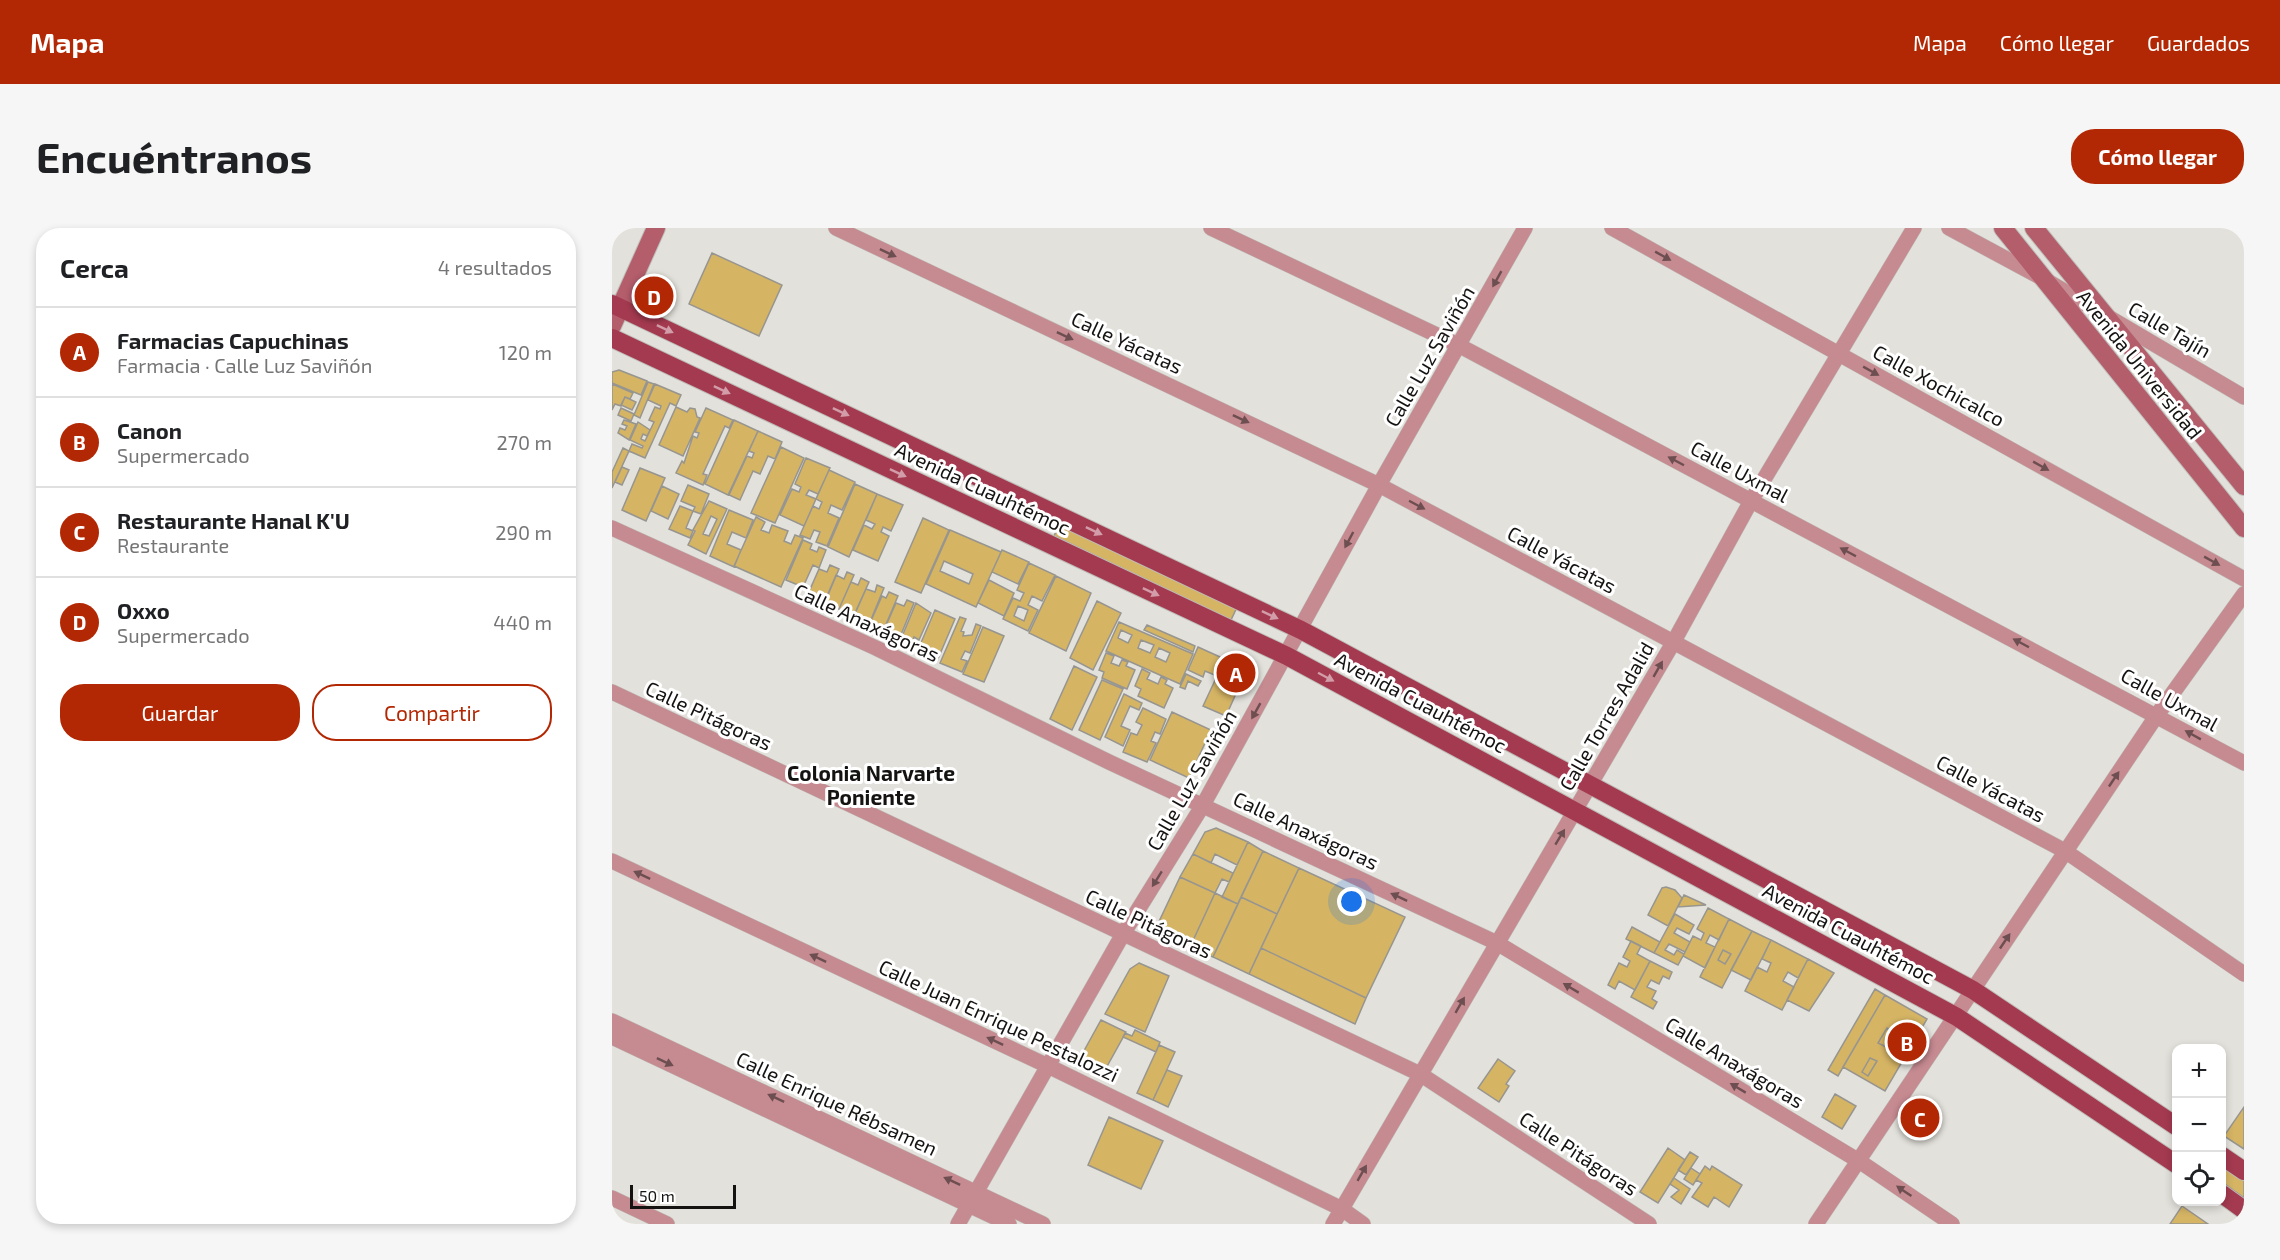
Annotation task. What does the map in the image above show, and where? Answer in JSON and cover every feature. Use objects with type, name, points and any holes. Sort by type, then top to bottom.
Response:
[{"type":"main road","points":[[612,326],[616,306],[656,228]]},
{"type":"main road","name":"Avenida Universidad","points":[[2003,228],[2244,528]]},
{"type":"main road","name":"Avenida Universidad","points":[[2034,228],[2244,486]]},
{"type":"main road","name":"Avenida Cuauhtémoc","points":[[616,306],[1301,630],[1973,990],[2172,1123]]},
{"type":"main road","name":"Avenida Cuauhtémoc","points":[[612,338],[1287,656],[1957,1017],[2172,1161]]},
{"type":"main road","points":[[2226,1159],[2244,1171]]},
{"type":"main road","points":[[2226,1197],[2244,1210]]},
{"type":"street","name":"Calle Yácatas","points":[[836,228],[1379,485],[2065,851],[2244,974]]},
{"type":"street","name":"Calle Uxmal","points":[[1211,228],[1460,346],[2244,763]]},
{"type":"street","name":"Calle Luz Saviñón","points":[[958,1224],[1123,934],[1203,805],[1379,485],[1525,228]]},
{"type":"street","name":"Calle Xochicalco","points":[[1612,228],[2244,579]]},
{"type":"street","name":"Calle Torres Adalid","points":[[1333,1224],[1673,643],[1751,501],[1914,228]]},
{"type":"street","name":"Calle Tajín","points":[[1949,228],[2042,278],[2244,397]]},
{"type":"street","name":"Calle Anaxágoras","points":[[612,528],[876,648],[1497,943],[1859,1161],[1952,1224]]},
{"type":"street","points":[[1816,1224],[1957,1017],[2157,715],[2244,594]]},
{"type":"street","name":"Calle Pitágoras","points":[[612,693],[1420,1074],[1649,1224]]},
{"type":"street","name":"Calle Juan Enrique Pestalozzi","points":[[612,861],[1048,1066],[1342,1209],[1364,1224]]},
{"type":"street","name":"Calle Enrique Rébsamen","points":[[612,1021],[972,1198],[1009,1224]]},
{"type":"street","name":"Calle Enrique Rébsamen","points":[[612,1037],[972,1198],[1043,1224]]},
{"type":"street","points":[[612,1198],[667,1224]]},
{"type":"building","points":[[712,253],[782,285],[759,336],[689,304]]},
{"type":"building","points":[[619,370],[647,381],[641,395],[612,383],[612,372]]},
{"type":"building","points":[[648,382],[654,384],[640,418],[634,415]]},
{"type":"building","points":[[612,384],[633,393],[630,399],[625,397],[621,406],[615,404],[612,410]]},
{"type":"building","points":[[655,384],[681,395],[676,406],[670,403],[645,458],[629,451],[632,444],[642,448],[643,446],[630,440],[638,422],[650,430],[647,436],[643,434],[641,439],[645,441],[654,422],[649,420],[655,407],[660,409],[661,406],[648,400]]},
{"type":"building","points":[[625,397],[636,402],[632,410],[621,405]]},
{"type":"building","points":[[676,407],[687,412],[690,408],[695,409],[697,417],[700,418],[683,456],[659,445]]},
{"type":"building","points":[[621,408],[634,414],[631,421],[618,415]]},
{"type":"building","points":[[706,408],[733,420],[729,428],[725,426],[703,474],[707,475],[703,485],[676,473],[682,461],[684,463],[693,436],[697,438],[699,433],[695,432]]},
{"type":"building","points":[[624,420],[636,424],[629,440],[618,433],[620,428],[625,430],[627,426],[622,424]]},
{"type":"building","points":[[734,420],[758,431],[728,495],[705,484]]},
{"type":"building","points":[[758,431],[782,442],[775,459],[768,456],[760,474],[753,471],[740,500],[729,495],[747,456],[752,458],[754,453],[749,451]]},
{"type":"building","points":[[781,447],[804,458],[775,523],[751,513]]},
{"type":"building","points":[[623,448],[629,451],[612,488],[612,472]]},
{"type":"building","points":[[806,458],[830,468],[818,494],[809,490],[806,495],[816,499],[804,526],[780,515],[792,489],[799,492],[801,487],[795,484]]},
{"type":"building","points":[[622,467],[629,470],[622,485],[615,482]]},
{"type":"building","points":[[640,468],[665,478],[646,521],[622,510]]},
{"type":"building","points":[[829,470],[855,482],[842,510],[831,505],[828,513],[839,518],[827,546],[816,542],[820,532],[814,530],[810,539],[800,535],[813,506],[819,509],[822,502],[816,499]]},
{"type":"building","points":[[855,484],[877,494],[849,557],[828,547]]},
{"type":"building","points":[[688,485],[709,494],[701,514],[693,511],[695,507],[681,501]]},
{"type":"building","points":[[662,486],[679,494],[668,519],[651,511]]},
{"type":"building","points":[[877,494],[903,505],[891,531],[883,527],[881,532],[889,536],[878,561],[853,550],[864,525],[872,529],[875,524],[866,520]]},
{"type":"building","points":[[709,501],[727,509],[706,554],[688,545],[695,531],[693,530]],"holes":[[[711,516],[717,519],[709,536],[703,534]]]},
{"type":"building","points":[[680,506],[693,511],[686,528],[693,531],[690,538],[669,529]]},
{"type":"building","points":[[729,510],[753,520],[746,538],[732,532],[727,544],[741,550],[734,567],[710,556]]},
{"type":"building","points":[[756,517],[765,522],[761,530],[769,533],[772,525],[788,531],[784,541],[791,544],[795,535],[803,538],[781,587],[734,566]]},
{"type":"building","points":[[923,518],[949,530],[921,593],[895,582]]},
{"type":"building","points":[[1046,519],[1059,526],[1056,532],[1043,525]]},
{"type":"building","points":[[1061,521],[1238,605],[1231,620],[1054,536]]},
{"type":"building","points":[[950,530],[1001,552],[976,607],[926,584]],"holes":[[[944,561],[973,574],[969,584],[940,571]]]},
{"type":"building","points":[[803,540],[812,544],[810,549],[817,552],[819,547],[826,550],[819,568],[813,565],[803,587],[786,580]]},
{"type":"building","points":[[1002,550],[1029,562],[1018,584],[992,572]]},
{"type":"building","points":[[1029,563],[1055,575],[1042,601],[1032,596],[1028,605],[1038,610],[1028,631],[1003,619],[1013,598],[1020,601],[1024,593],[1017,590]],"holes":[[[1018,606],[1028,610],[1024,621],[1014,616]]]},
{"type":"building","points":[[830,565],[839,569],[825,602],[808,594],[819,569],[827,572]]},
{"type":"building","points":[[847,572],[854,575],[839,609],[824,603],[836,575],[844,579]]},
{"type":"building","points":[[1056,576],[1091,593],[1066,651],[1029,633]]},
{"type":"building","points":[[861,578],[869,582],[854,615],[839,609],[851,582],[858,585]]},
{"type":"building","points":[[989,580],[1014,593],[1004,616],[978,603]]},
{"type":"building","points":[[877,585],[884,588],[870,622],[854,616],[866,589],[875,592]]},
{"type":"building","points":[[889,592],[898,596],[884,629],[870,623],[882,596],[886,598]]},
{"type":"building","points":[[907,600],[914,603],[900,637],[884,630],[896,603],[904,606]]},
{"type":"building","points":[[1097,601],[1121,613],[1093,670],[1070,658]]},
{"type":"building","points":[[916,603],[931,613],[919,640],[914,637],[913,641],[908,640],[908,642],[901,639]]},
{"type":"building","points":[[935,610],[955,619],[937,661],[917,652]]},
{"type":"building","points":[[960,617],[966,619],[961,631],[964,632],[963,636],[972,635],[976,624],[981,626],[970,653],[965,651],[961,659],[967,661],[962,672],[940,663]]},
{"type":"building","points":[[1119,622],[1193,654],[1180,684],[1106,651]],"holes":[[[1121,630],[1132,635],[1128,643],[1118,638]],[[1141,640],[1154,645],[1150,653],[1138,648]],[[1159,648],[1170,653],[1166,662],[1155,657]]]},
{"type":"building","points":[[1147,625],[1195,646],[1193,652],[1144,630]]},
{"type":"building","points":[[983,627],[1004,636],[984,682],[963,674]]},
{"type":"building","points":[[1198,647],[1220,657],[1218,662],[1222,663],[1217,676],[1205,671],[1203,677],[1188,670]]},
{"type":"building","points":[[1106,653],[1114,656],[1111,663],[1119,666],[1122,660],[1128,662],[1126,666],[1135,670],[1127,689],[1102,678],[1104,672],[1099,670]]},
{"type":"building","points":[[1225,659],[1247,669],[1226,716],[1203,706]]},
{"type":"building","points":[[1074,666],[1097,677],[1072,730],[1050,719]]},
{"type":"building","points":[[1142,669],[1150,673],[1147,679],[1158,684],[1161,677],[1167,680],[1165,684],[1173,688],[1164,708],[1138,696],[1141,689],[1135,686]]},
{"type":"building","points":[[1186,674],[1201,681],[1198,686],[1188,681],[1185,689],[1180,687]]},
{"type":"building","points":[[1102,680],[1123,689],[1100,740],[1079,730]]},
{"type":"building","points":[[1124,694],[1142,703],[1139,710],[1130,706],[1121,726],[1130,730],[1123,746],[1105,737]]},
{"type":"building","points":[[1143,708],[1166,719],[1160,734],[1155,732],[1151,741],[1156,743],[1147,762],[1123,752],[1131,733],[1137,735],[1142,725],[1136,722]]},
{"type":"building","points":[[1172,712],[1211,730],[1189,778],[1150,760]]},
{"type":"building","points":[[1216,828],[1248,842],[1237,865],[1215,854],[1211,863],[1193,854],[1205,832]]},
{"type":"building","points":[[1248,842],[1263,851],[1238,904],[1222,897]]},
{"type":"building","points":[[1263,851],[1299,868],[1277,914],[1241,897]]},
{"type":"building","points":[[1193,854],[1233,873],[1229,882],[1222,879],[1215,893],[1180,877]]},
{"type":"building","points":[[1299,868],[1405,917],[1366,998],[1261,948]]},
{"type":"building","points":[[1180,877],[1215,893],[1190,947],[1155,930]]},
{"type":"building","points":[[1662,888],[1675,890],[1682,898],[1668,926],[1648,915]]},
{"type":"building","points":[[1215,893],[1238,904],[1213,957],[1190,947]]},
{"type":"building","points":[[1684,895],[1706,905],[1678,907]]},
{"type":"building","points":[[1241,897],[1277,914],[1249,974],[1213,957]]},
{"type":"building","points":[[1708,908],[1729,919],[1719,940],[1710,935],[1706,943],[1715,947],[1705,968],[1683,956],[1693,936],[1701,940],[1704,933],[1697,929]]},
{"type":"building","points":[[1675,914],[1694,925],[1689,934],[1677,928],[1674,933],[1690,942],[1685,952],[1669,944],[1665,950],[1674,955],[1677,950],[1684,954],[1678,965],[1654,953]]},
{"type":"building","points":[[1729,919],[1752,931],[1722,988],[1700,977]],"holes":[[[1723,950],[1731,954],[1725,964],[1718,960]]]},
{"type":"building","points":[[1632,927],[1660,942],[1654,953],[1626,939]]},
{"type":"building","points":[[1752,931],[1771,940],[1751,980],[1731,970]]},
{"type":"building","points":[[1771,940],[1808,959],[1798,978],[1788,972],[1783,981],[1794,987],[1782,1010],[1745,991],[1757,967],[1767,972],[1771,963],[1762,959]]},
{"type":"building","points":[[1631,941],[1641,946],[1637,954],[1650,961],[1635,990],[1619,981],[1615,989],[1608,985],[1619,963],[1627,967],[1630,961],[1623,957]]},
{"type":"building","points":[[1261,948],[1366,998],[1355,1024],[1249,974]]},
{"type":"building","points":[[1723,950],[1731,954],[1725,964],[1718,960]]},
{"type":"building","points":[[1808,959],[1834,973],[1809,1011],[1787,1000]]},
{"type":"building","points":[[1650,961],[1672,972],[1669,979],[1663,976],[1659,984],[1651,980],[1647,987],[1656,991],[1652,999],[1657,1002],[1653,1009],[1631,997]]},
{"type":"building","points":[[1139,963],[1169,976],[1145,1032],[1105,1014],[1130,969]]},
{"type":"building","points":[[1875,989],[1885,995],[1838,1076],[1828,1070]]},
{"type":"building","points":[[1885,995],[1927,1019],[1885,1091],[1843,1067]],"holes":[[[1887,1028],[1894,1032],[1886,1047],[1878,1043]],[[1870,1058],[1877,1061],[1868,1076],[1862,1072]]]},
{"type":"building","points":[[1101,1020],[1126,1032],[1105,1070],[1096,1065],[1093,1072],[1084,1067],[1080,1058]]},
{"type":"building","points":[[1887,1028],[1894,1032],[1886,1047],[1878,1043]]},
{"type":"building","points":[[1135,1030],[1160,1042],[1156,1052],[1123,1037],[1125,1033],[1132,1036]]},
{"type":"building","points":[[1159,1045],[1175,1052],[1153,1100],[1137,1093]]},
{"type":"building","points":[[1870,1058],[1877,1061],[1868,1076],[1862,1072]]},
{"type":"building","points":[[1498,1059],[1515,1071],[1506,1084],[1509,1086],[1499,1102],[1478,1088]]},
{"type":"building","points":[[1167,1070],[1182,1076],[1168,1107],[1153,1100]]},
{"type":"building","points":[[1835,1094],[1856,1106],[1842,1129],[1822,1117]]},
{"type":"building","points":[[2244,1107],[2244,1149],[2226,1137],[2226,1133]]},
{"type":"building","points":[[1109,1117],[1163,1141],[1141,1189],[1088,1165]]},
{"type":"building","points":[[1668,1148],[1685,1160],[1658,1203],[1640,1192]]},
{"type":"building","points":[[1690,1152],[1698,1157],[1686,1175],[1678,1170]]},
{"type":"building","points":[[2226,1165],[2244,1178],[2244,1198],[2226,1185]]},
{"type":"building","points":[[1705,1166],[1710,1170],[1712,1166],[1742,1185],[1729,1207],[1714,1197],[1708,1207],[1692,1197],[1702,1183],[1696,1180]]},
{"type":"building","points":[[1691,1168],[1700,1174],[1693,1185],[1684,1179]]},
{"type":"building","points":[[1674,1178],[1690,1189],[1681,1204],[1671,1197],[1679,1190],[1670,1184]]},
{"type":"building","points":[[2182,1206],[2208,1224],[2170,1224]]},
{"type":"place","name":"Oxxo","points":[[654,296]]},
{"type":"place","name":"Farmacias Capuchinas","points":[[1236,673]]},
{"type":"place","name":"Canon","points":[[1907,1042]]},
{"type":"place","name":"Restaurante Hanal K'U","points":[[1920,1118]]},
{"type":"district","name":"Colonia Narvarte Poniente","points":[[871,784]]}]
